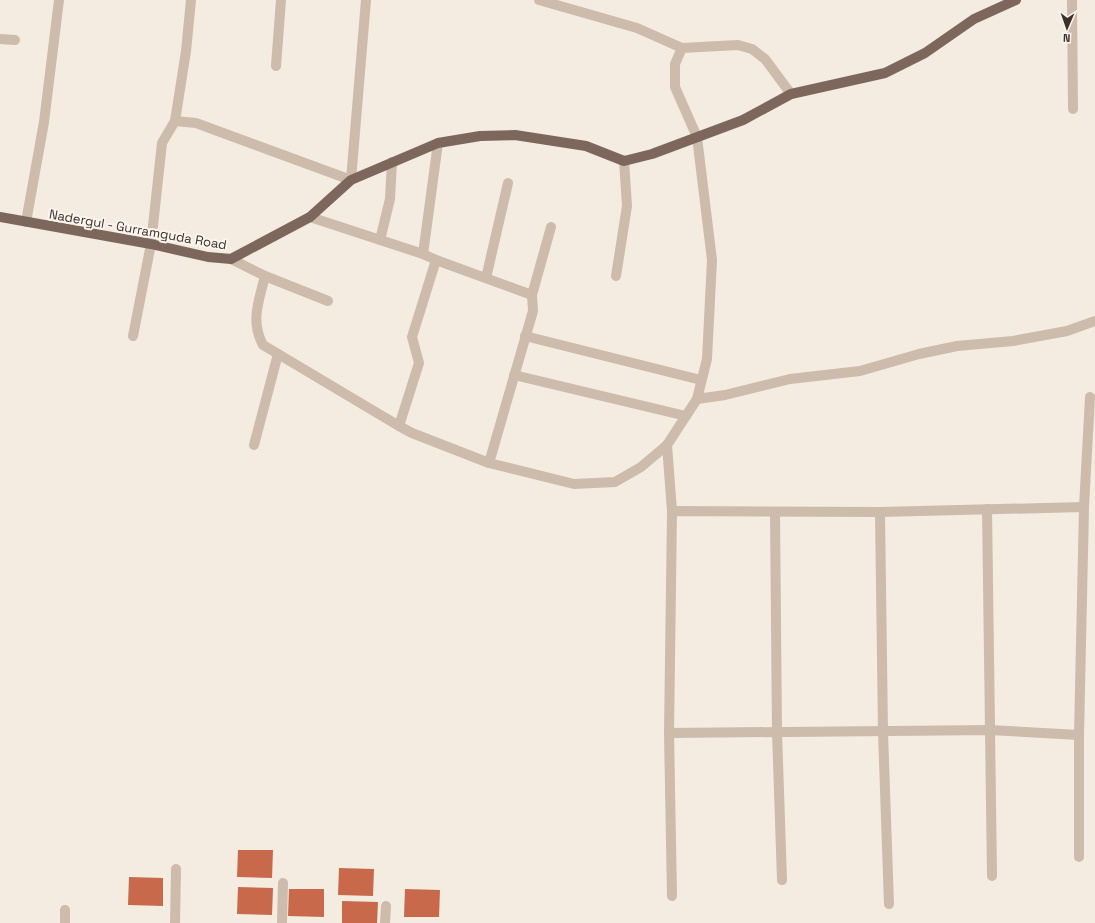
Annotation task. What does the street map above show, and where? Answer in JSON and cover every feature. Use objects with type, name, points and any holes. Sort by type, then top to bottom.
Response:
[{"type":"main road","points":[[624,161],[652,154],[743,120],[791,94],[885,73],[925,53],[974,18],[1016,0]]},
{"type":"main road","name":"Nadergul - Gurramguda Road","points":[[0,217],[151,244],[208,258],[231,259],[310,217],[351,180],[438,142],[480,136],[515,135],[586,146],[624,161]]},
{"type":"street","points":[[26,222],[44,122],[59,0]]},
{"type":"street","points":[[133,336],[151,244],[162,143],[175,121],[186,51],[191,0]]},
{"type":"street","points":[[276,66],[281,0]]},
{"type":"street","points":[[175,121],[196,123],[351,180],[366,0]]},
{"type":"street","points":[[539,0],[637,28],[682,48],[738,45],[752,49],[766,59],[791,94]]},
{"type":"street","points":[[1072,0],[1074,109]]},
{"type":"street","points":[[0,39],[15,40]]},
{"type":"street","points":[[265,276],[255,319],[258,336],[263,345],[412,433],[489,463],[574,484],[614,482],[641,468],[667,445],[697,399],[707,359],[712,260],[696,137],[675,87],[675,64],[682,48]]},
{"type":"street","points":[[424,254],[438,142]]},
{"type":"street","points":[[616,276],[627,206],[624,161]]},
{"type":"street","points":[[380,240],[390,199],[392,162]]},
{"type":"street","points":[[486,278],[508,183]]},
{"type":"street","points":[[310,217],[424,254],[436,260],[532,295]]},
{"type":"street","points":[[489,463],[533,311],[532,295],[551,227]]},
{"type":"street","points":[[231,259],[265,276],[328,301]]},
{"type":"street","points":[[399,426],[419,363],[412,337],[436,260]]},
{"type":"street","points":[[697,399],[725,395],[790,379],[860,371],[919,354],[957,346],[1012,341],[1067,332],[1095,321]]},
{"type":"street","points":[[525,336],[701,380]]},
{"type":"street","points":[[254,445],[278,354]]},
{"type":"street","points":[[514,375],[686,416]]},
{"type":"street","points":[[1079,857],[1079,735],[1084,507],[1090,397]]},
{"type":"street","points":[[667,445],[672,511],[669,732],[672,896]]},
{"type":"street","points":[[672,511],[880,512],[1084,507]]},
{"type":"street","points":[[987,509],[992,876]]},
{"type":"street","points":[[775,512],[777,732],[782,880]]},
{"type":"street","points":[[880,512],[883,732],[889,904]]},
{"type":"street","points":[[669,732],[883,732],[990,730],[1079,735]]},
{"type":"street","points":[[175,923],[176,869]]},
{"type":"street","points":[[282,923],[283,882]]},
{"type":"street","points":[[385,923],[386,906]]},
{"type":"street","points":[[65,910],[65,923]]},
{"type":"building","points":[[238,850],[273,850],[272,878],[237,877]]},
{"type":"building","points":[[339,868],[374,869],[373,896],[338,895]]},
{"type":"building","points":[[129,877],[163,878],[163,906],[128,905]]},
{"type":"building","points":[[238,887],[273,888],[272,915],[237,914]]},
{"type":"building","points":[[289,889],[324,889],[324,917],[288,916]]},
{"type":"building","points":[[405,889],[440,890],[439,917],[404,917]]},
{"type":"building","points":[[342,901],[378,902],[377,923],[342,923]]}]
